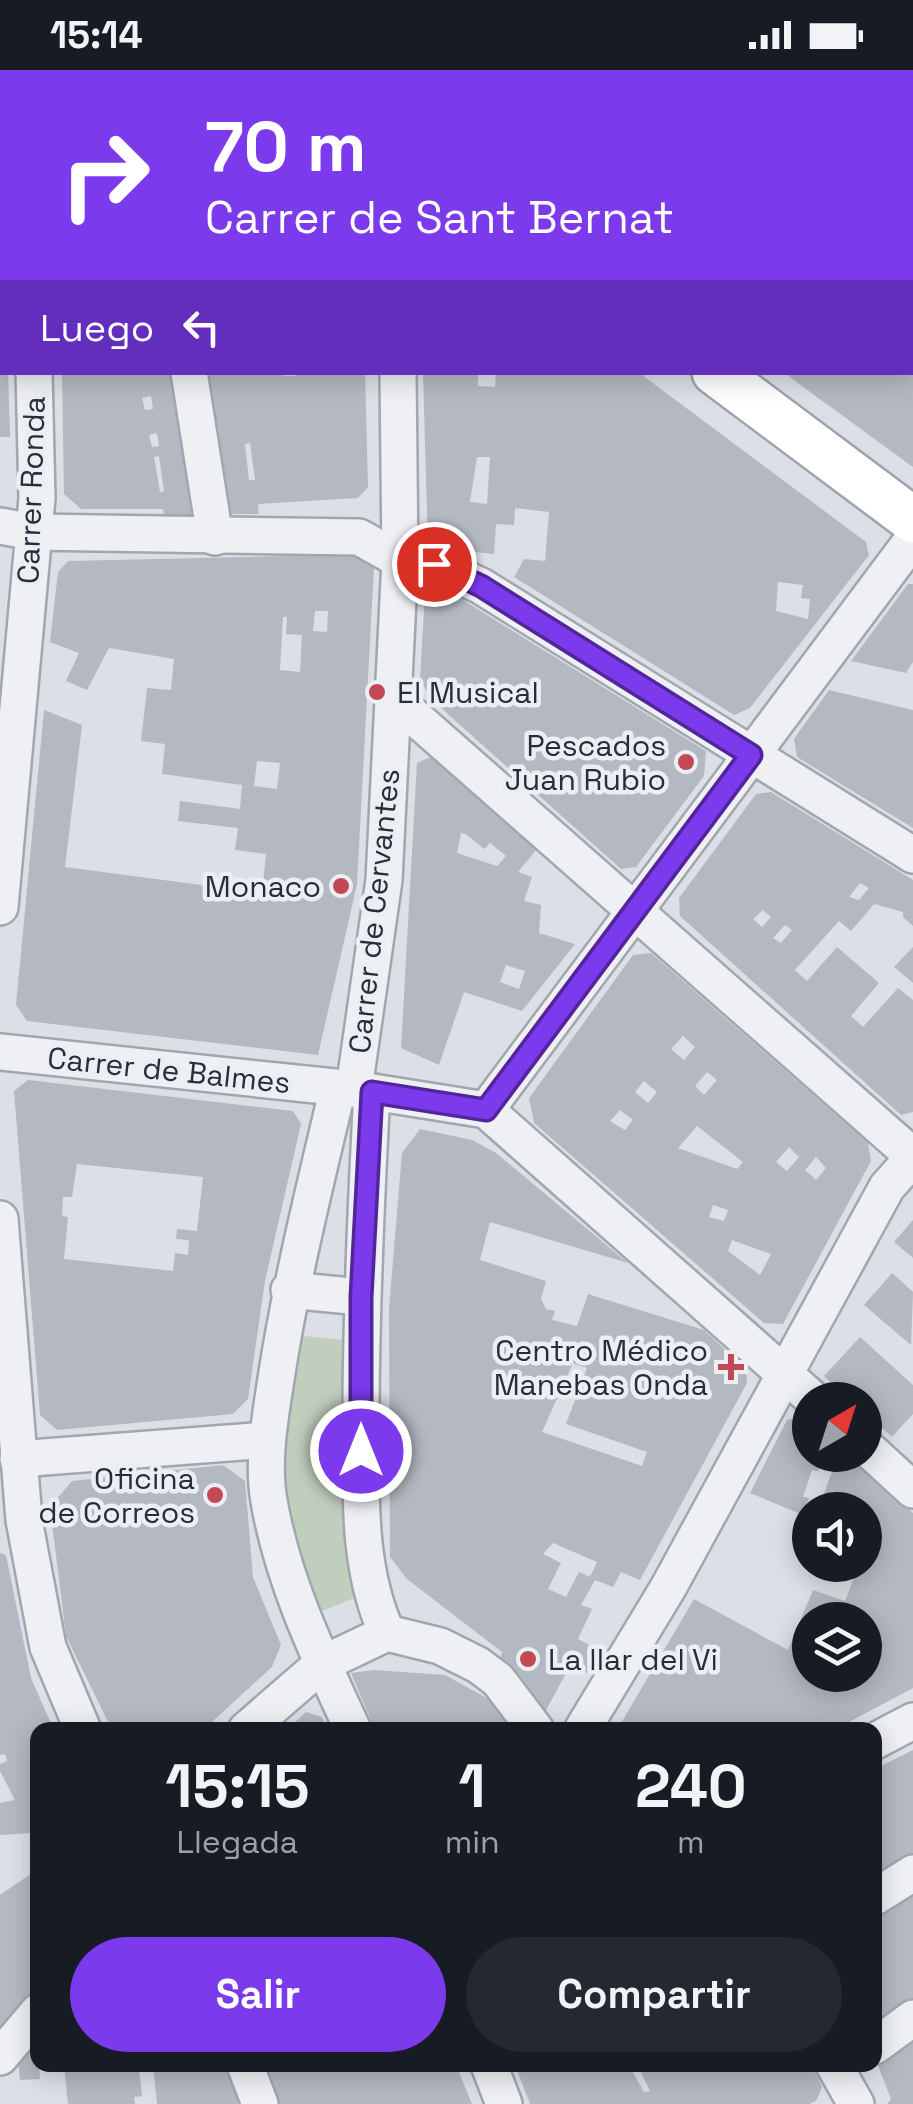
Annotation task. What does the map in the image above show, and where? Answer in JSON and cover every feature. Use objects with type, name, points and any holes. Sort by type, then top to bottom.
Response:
[{"type":"main road","points":[[719,375],[913,520]]},
{"type":"street","name":"Carrer Ronda","points":[[0,907],[17,529],[37,498],[34,375]]},
{"type":"street","points":[[189,375],[215,536]]},
{"type":"street","name":"Carrer de Cervantes","points":[[386,1633],[361,1528],[361,1297],[355,1090],[384,880],[400,560],[398,375]]},
{"type":"street","points":[[17,529],[359,537],[400,560],[434,564],[481,586],[913,854]]},
{"type":"street","points":[[794,1382],[486,1110],[913,539]]},
{"type":"street","points":[[394,698],[913,1157],[887,1188],[668,1588],[587,1722]]},
{"type":"street","name":"Carrer de Balmes","points":[[0,1052],[355,1090],[486,1110]]},
{"type":"street","name":"Carrer de Cervantes","points":[[349,1722],[298,1606],[280,1550],[268,1497],[267,1440],[290,1290],[355,1090]]},
{"type":"street","points":[[0,1219],[18,1459],[12,1520],[48,1647],[79,1722]]},
{"type":"street","points":[[290,1290],[361,1297]]},
{"type":"street","points":[[18,1459],[267,1440]]},
{"type":"street","points":[[882,1462],[913,1490]]},
{"type":"street","points":[[255,1722],[322,1664],[386,1633],[440,1646],[478,1664],[498,1680],[530,1722]]},
{"type":"street","points":[[882,1738],[913,1721]]},
{"type":"street","points":[[882,1893],[913,1873]]},
{"type":"street","points":[[882,2041],[913,2018]]},
{"type":"street","points":[[0,2057],[30,2021]]},
{"type":"street","points":[[248,2072],[260,2104]]},
{"type":"street","points":[[492,2072],[504,2104]]},
{"type":"green space","points":[[296,1335],[352,1341],[366,1593],[315,1614],[279,1498]]},
{"type":"building","points":[[0,375],[8,375],[10,437],[0,437]]},
{"type":"building","points":[[62,375],[178,375],[200,515],[164,515],[163,509],[81,509],[64,494]],"holes":[[[151,396],[153,409],[145,410],[142,398]],[[157,433],[159,446],[152,447],[149,435]],[[159,456],[164,492],[160,492],[154,457]]]},
{"type":"building","points":[[201,375],[365,375],[368,487],[358,498],[258,504],[259,514],[224,514]],"holes":[[[250,443],[255,480],[249,480],[245,444]]]},
{"type":"building","points":[[423,375],[478,375],[478,386],[495,387],[496,375],[642,375],[866,542],[869,555],[750,708],[734,715],[514,577],[524,559],[545,561],[549,512],[515,508],[514,525],[496,524],[494,554],[428,547]],"holes":[[[477,457],[490,457],[487,504],[470,502]],[[778,582],[803,585],[801,598],[810,599],[808,619],[776,611]]]},
{"type":"building","points":[[788,375],[913,375],[913,467]]},
{"type":"building","points":[[286,547],[358,551],[374,567],[357,884],[318,1055],[27,1021],[16,1005],[44,710],[82,725],[65,867],[262,893],[266,854],[235,850],[238,828],[178,821],[180,801],[240,809],[242,785],[162,774],[165,744],[141,741],[147,688],[171,690],[174,659],[109,648],[87,690],[66,681],[79,653],[50,642],[58,572],[68,561],[286,556]],"holes":[[[315,611],[328,611],[327,632],[313,631]],[[283,617],[287,617],[286,634],[302,635],[300,672],[280,670]],[[257,761],[280,763],[277,789],[254,786]]]},
{"type":"building","points":[[908,584],[913,584],[913,662],[906,673],[851,661]]},
{"type":"building","points":[[439,585],[706,751],[704,776],[636,867],[621,869],[431,699],[420,679],[425,593]]},
{"type":"building","points":[[829,690],[913,710],[913,828],[797,757],[794,739]]},
{"type":"building","points":[[433,756],[536,850],[518,872],[532,877],[524,901],[541,905],[539,933],[575,944],[522,1011],[464,992],[439,1065],[401,1048],[417,763]],"holes":[[[461,833],[484,849],[490,843],[506,856],[497,866],[457,853]],[[506,965],[525,971],[519,989],[500,982]]]},
{"type":"building","points":[[771,792],[913,880],[913,926],[903,912],[874,904],[851,931],[839,921],[795,970],[807,981],[837,947],[879,983],[851,1016],[863,1027],[898,988],[913,1000],[913,1112],[901,1115],[680,916],[679,898],[756,794]],"holes":[[[860,883],[869,888],[859,900],[849,897]],[[763,910],[771,917],[762,927],[753,919]],[[785,925],[792,930],[781,943],[773,938]]]},
{"type":"building","points":[[913,947],[913,983],[894,967]]},
{"type":"building","points":[[651,953],[868,1143],[871,1161],[783,1324],[764,1323],[534,1123],[529,1098],[633,955]],"holes":[[[683,1036],[695,1047],[684,1060],[671,1049]],[[707,1072],[717,1080],[704,1095],[695,1086]],[[644,1081],[657,1092],[648,1103],[635,1092]],[[620,1110],[633,1120],[625,1130],[610,1121]],[[697,1126],[743,1162],[737,1169],[678,1148]],[[789,1147],[799,1157],[787,1171],[776,1162]],[[816,1157],[826,1168],[816,1180],[805,1170]],[[713,1205],[728,1210],[724,1221],[709,1217]],[[732,1240],[771,1254],[760,1275],[728,1251]]]},
{"type":"building","points":[[28,1080],[293,1111],[301,1124],[265,1281],[248,1399],[233,1414],[57,1430],[40,1415],[14,1091]],"holes":[[[77,1164],[203,1177],[197,1231],[177,1229],[176,1239],[189,1240],[188,1255],[175,1253],[173,1271],[64,1259],[68,1217],[62,1216],[63,1197],[72,1197]]]},
{"type":"building","points":[[420,1129],[472,1140],[496,1153],[628,1263],[490,1222],[480,1260],[546,1281],[541,1299],[546,1309],[555,1311],[552,1320],[577,1326],[588,1294],[704,1330],[746,1369],[747,1383],[640,1580],[621,1572],[613,1587],[595,1580],[581,1605],[592,1609],[578,1639],[600,1650],[587,1673],[571,1664],[545,1712],[521,1677],[500,1660],[502,1652],[407,1579],[390,1557],[389,1308],[402,1153]],"holes":[[[573,1363],[587,1368],[566,1424],[647,1452],[642,1466],[542,1432]],[[553,1543],[597,1562],[590,1577],[579,1572],[566,1597],[548,1589],[561,1563],[543,1554]]]},
{"type":"building","points":[[913,1220],[913,1258],[894,1242]]},
{"type":"building","points":[[892,1273],[913,1292],[911,1345],[864,1305]]},
{"type":"building","points":[[860,1337],[913,1385],[913,1414],[892,1437],[882,1428],[882,1382],[831,1382],[824,1376]]},
{"type":"building","points":[[792,1419],[792,1472],[811,1472],[805,1492],[792,1492],[792,1510],[750,1493],[787,1420]]},
{"type":"building","points":[[223,1465],[245,1481],[253,1577],[281,1645],[272,1667],[212,1722],[108,1722],[66,1636],[50,1507],[72,1481]]},
{"type":"building","points":[[832,1472],[867,1472],[913,1513],[913,1688],[849,1722],[622,1722],[694,1599],[788,1650],[792,1640],[792,1692],[882,1692],[882,1602],[808,1602],[813,1590],[845,1601],[852,1582],[882,1582],[882,1492],[825,1492]]},
{"type":"building","points":[[0,1553],[6,1555],[31,1678],[50,1722],[30,1722],[30,1833],[0,1835],[0,1803],[15,1800],[0,1771],[0,1764],[7,1761],[5,1754],[0,1755]]},
{"type":"building","points":[[374,1670],[445,1675],[492,1701],[508,1722],[372,1722],[351,1673]]},
{"type":"building","points":[[306,1712],[322,1717],[324,1722],[295,1722]]},
{"type":"building","points":[[913,1750],[913,1864],[882,1884],[882,1766]]},
{"type":"building","points":[[30,1874],[30,1999],[0,2035],[0,1895]]},
{"type":"building","points":[[913,1881],[913,2008],[882,2032],[882,1901]]},
{"type":"building","points":[[913,2027],[913,2104],[887,2104],[891,2099],[880,2072],[882,2052]]},
{"type":"building","points":[[30,2052],[30,2072],[40,2072],[40,2079],[20,2080],[18,2061]]},
{"type":"building","points":[[65,2072],[139,2072],[142,2096],[134,2097],[135,2104],[68,2104]]},
{"type":"building","points":[[154,2072],[235,2072],[247,2104],[157,2104]]},
{"type":"building","points":[[259,2072],[459,2072],[472,2104],[271,2104]]},
{"type":"building","points":[[518,2072],[633,2072],[644,2092],[650,2091],[641,2072],[815,2072],[822,2087],[816,2101],[530,2104]]},
{"type":"place","name":"El Musical","points":[[377,692]]},
{"type":"place","name":"Pescados Juan Rubio","points":[[686,762]]},
{"type":"place","name":"Monaco","points":[[341,886]]},
{"type":"place","name":"Centro Médico Manebas Onda","points":[[731,1367]]},
{"type":"place","name":"Oficina de Correos","points":[[215,1495]]},
{"type":"place","name":"La llar del Vi","points":[[528,1659]]},
{"type":"route","points":[[361,1451],[361,1297],[372,1092],[486,1110],[751,755],[481,586],[434,564]]}]
